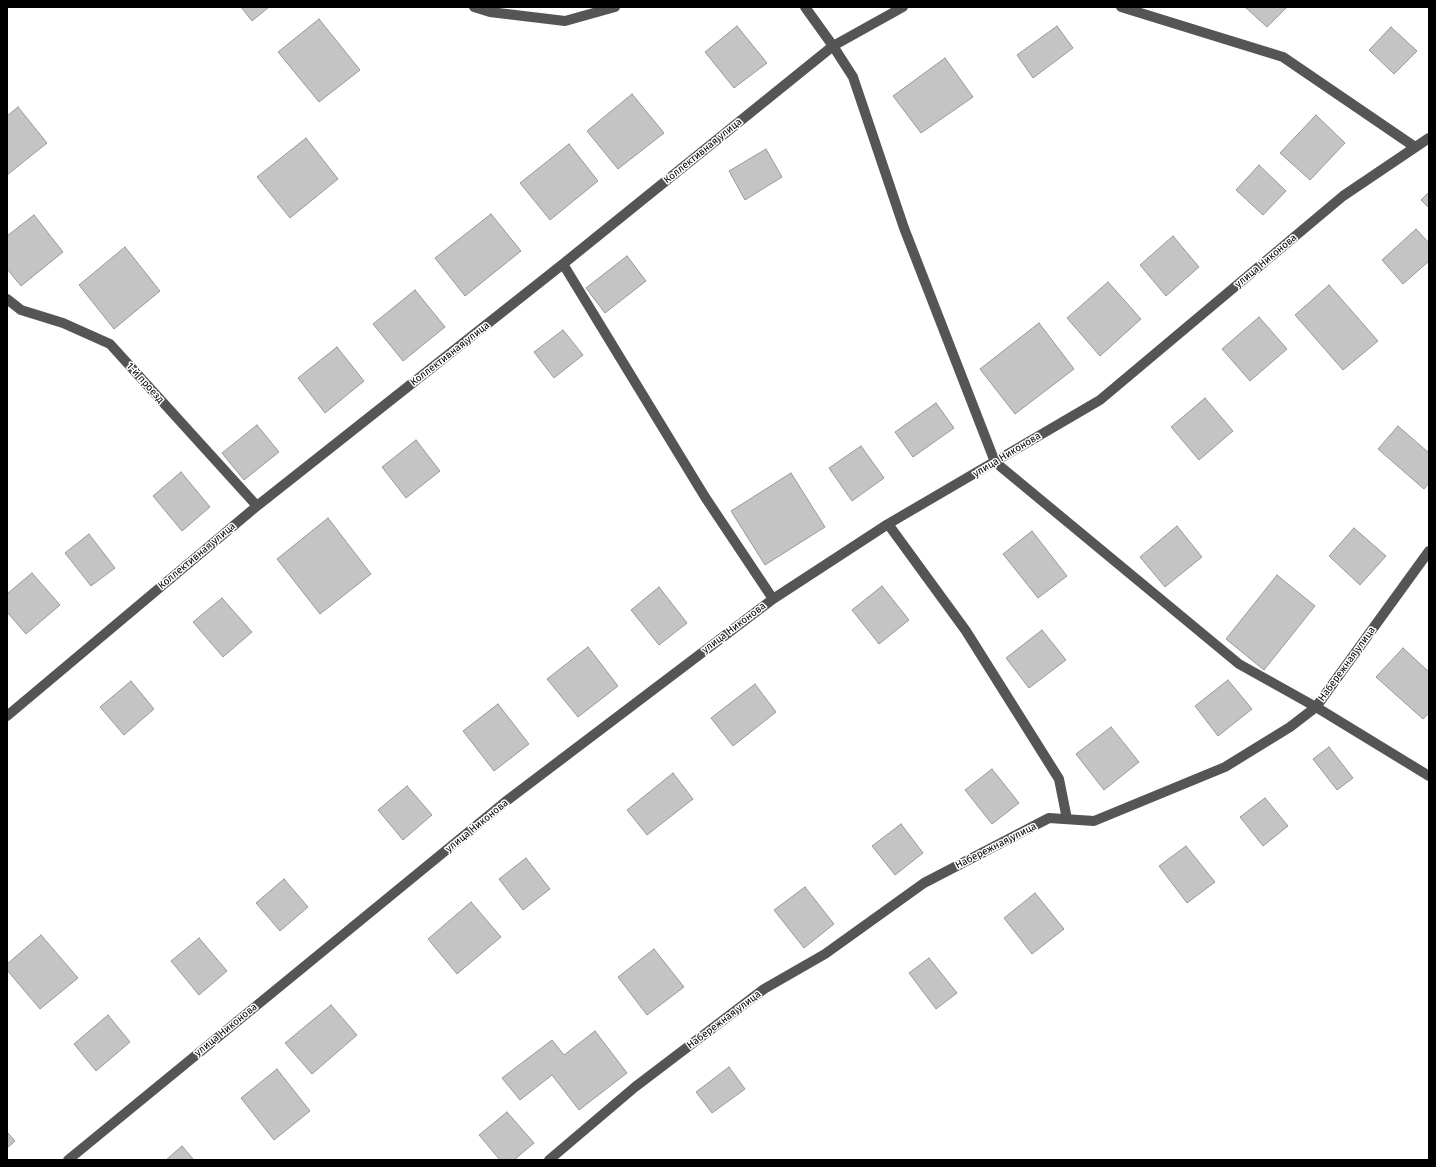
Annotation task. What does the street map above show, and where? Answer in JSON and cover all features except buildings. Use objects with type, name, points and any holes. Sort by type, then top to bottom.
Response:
[{"type":"street","points":[[474,7],[490,12],[565,21],[615,7]]},
{"type":"street","points":[[806,7],[853,76],[904,228],[995,462],[1239,664],[1316,707],[1429,776]]},
{"type":"street","name":"Коллективная улица","points":[[7,716],[257,506],[563,264],[833,46],[903,7]]},
{"type":"street","points":[[1121,7],[1283,57],[1415,147]]},
{"type":"street","name":"улица Никонова","points":[[68,1160],[505,802],[773,598],[888,524],[1100,400],[1344,196],[1429,138]]},
{"type":"street","points":[[563,264],[705,497],[773,598]]},
{"type":"street","name":"1-й проезд","points":[[7,299],[21,310],[63,323],[110,344],[257,506]]},
{"type":"street","points":[[888,524],[966,631],[1058,779],[1067,819]]},
{"type":"street","name":"Набережная улица","points":[[549,1160],[636,1087],[764,989],[824,954],[924,883],[1049,818],[1094,821],[1225,766],[1290,727],[1316,707],[1429,551]]}]
